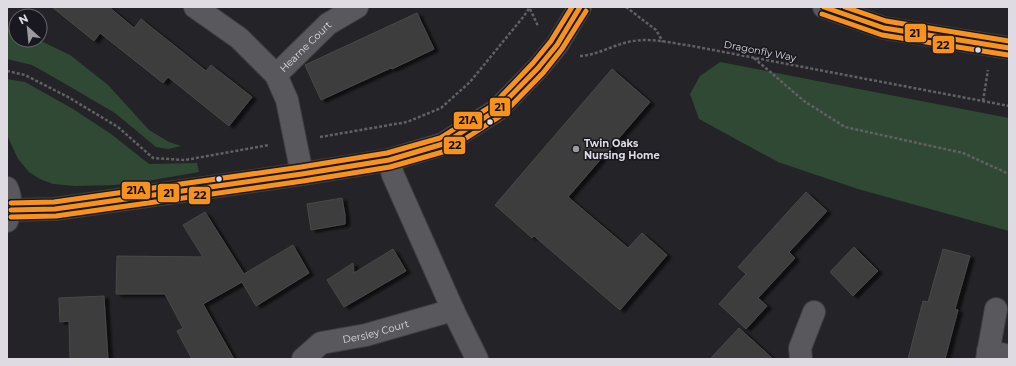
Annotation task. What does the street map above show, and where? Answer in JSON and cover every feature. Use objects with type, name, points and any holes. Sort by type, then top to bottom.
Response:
[{"type":"street","name":"Hearne Court","points":[[195,7],[239,38],[276,75],[287,100],[302,174]]},
{"type":"street","name":"Hearne Court","points":[[276,75],[328,24],[357,7]]},
{"type":"street","points":[[7,188],[10,194],[9,215],[55,210],[389,160],[443,144],[497,110],[538,68],[557,45],[580,7]]},
{"type":"street","points":[[824,7],[884,28],[1001,46]]},
{"type":"street","points":[[389,160],[393,175],[453,310],[477,359]]},
{"type":"street","points":[[996,309],[988,355],[1009,356]]},
{"type":"street","name":"Dersley Court","points":[[303,359],[321,343],[366,335],[453,310]]},
{"type":"street","points":[[801,359],[800,348],[814,312]]},
{"type":"path","points":[[626,7],[656,30],[663,42]]},
{"type":"path","name":"Dragonfly Way","points":[[530,8],[536,23],[547,37],[569,53],[579,56],[590,55],[613,46],[645,39],[1009,106]]},
{"type":"path","points":[[983,101],[1001,46]]},
{"type":"path","points":[[754,58],[804,101],[845,127],[962,153],[1009,174]]},
{"type":"green space","points":[[7,28],[8,48],[48,48],[48,44],[70,55],[108,85],[149,130],[169,142],[181,146],[168,149],[156,147],[115,113],[32,65],[7,59]]},
{"type":"green space","points":[[720,62],[1009,118],[1009,231],[858,189],[778,162],[699,119],[690,94],[700,76]]},
{"type":"green space","points":[[7,79],[25,82],[73,109],[111,134],[149,164],[197,163],[199,172],[114,185],[75,186],[53,184],[40,179],[29,172],[18,159],[7,135]]},
{"type":"building","points":[[52,7],[109,7],[134,28],[141,19],[206,71],[211,65],[252,97],[229,126],[168,77],[163,83],[100,33],[94,41]]},
{"type":"building","points":[[417,13],[434,49],[321,100],[305,65]]},
{"type":"building","name":"Twin Oaks Nursing Home","points":[[612,69],[650,102],[568,197],[628,248],[642,233],[667,255],[620,310],[534,236],[532,238],[495,205]]},
{"type":"building","points":[[806,192],[827,211],[789,252],[795,258],[758,298],[767,306],[746,329],[719,304],[746,274],[738,267]]},
{"type":"building","points":[[342,198],[345,224],[311,230],[307,204]]},
{"type":"building","points":[[205,212],[244,274],[293,245],[309,273],[256,306],[242,282],[203,304],[234,359],[192,359],[177,331],[183,328],[165,294],[116,294],[117,256],[203,257],[183,225]]},
{"type":"building","points":[[854,247],[878,271],[853,296],[830,272]]},
{"type":"building","points":[[393,249],[406,271],[344,307],[327,280],[353,263],[354,273]]},
{"type":"building","points":[[943,249],[970,256],[955,309],[958,310],[945,359],[908,359],[923,301],[928,302]]},
{"type":"building","points":[[104,296],[108,359],[70,359],[69,321],[60,322],[59,298]]},
{"type":"building","points":[[739,328],[773,359],[710,359]]},
{"type":"transit line","name":"21A","points":[[11,203],[54,202],[301,167],[387,153],[440,138],[493,105],[533,63],[551,41],[572,7]]},
{"type":"transit line","name":"21","points":[[11,210],[55,209],[302,174],[389,160],[443,144],[497,110],[538,68],[557,45],[580,7]]},
{"type":"transit line","name":"21","points":[[824,7],[884,28],[1009,48]]},
{"type":"transit line","name":"21A","points":[[845,7],[886,21],[1009,41]]},
{"type":"transit line","name":"22","points":[[11,217],[56,216],[303,181],[390,167],[446,151],[502,115],[543,73],[562,49],[586,11]]},
{"type":"transit line","name":"22","points":[[822,14],[882,35],[1008,55]]},
{"type":"place","name":"Twin Oaks Nursing Home","points":[[576,149]]}]
